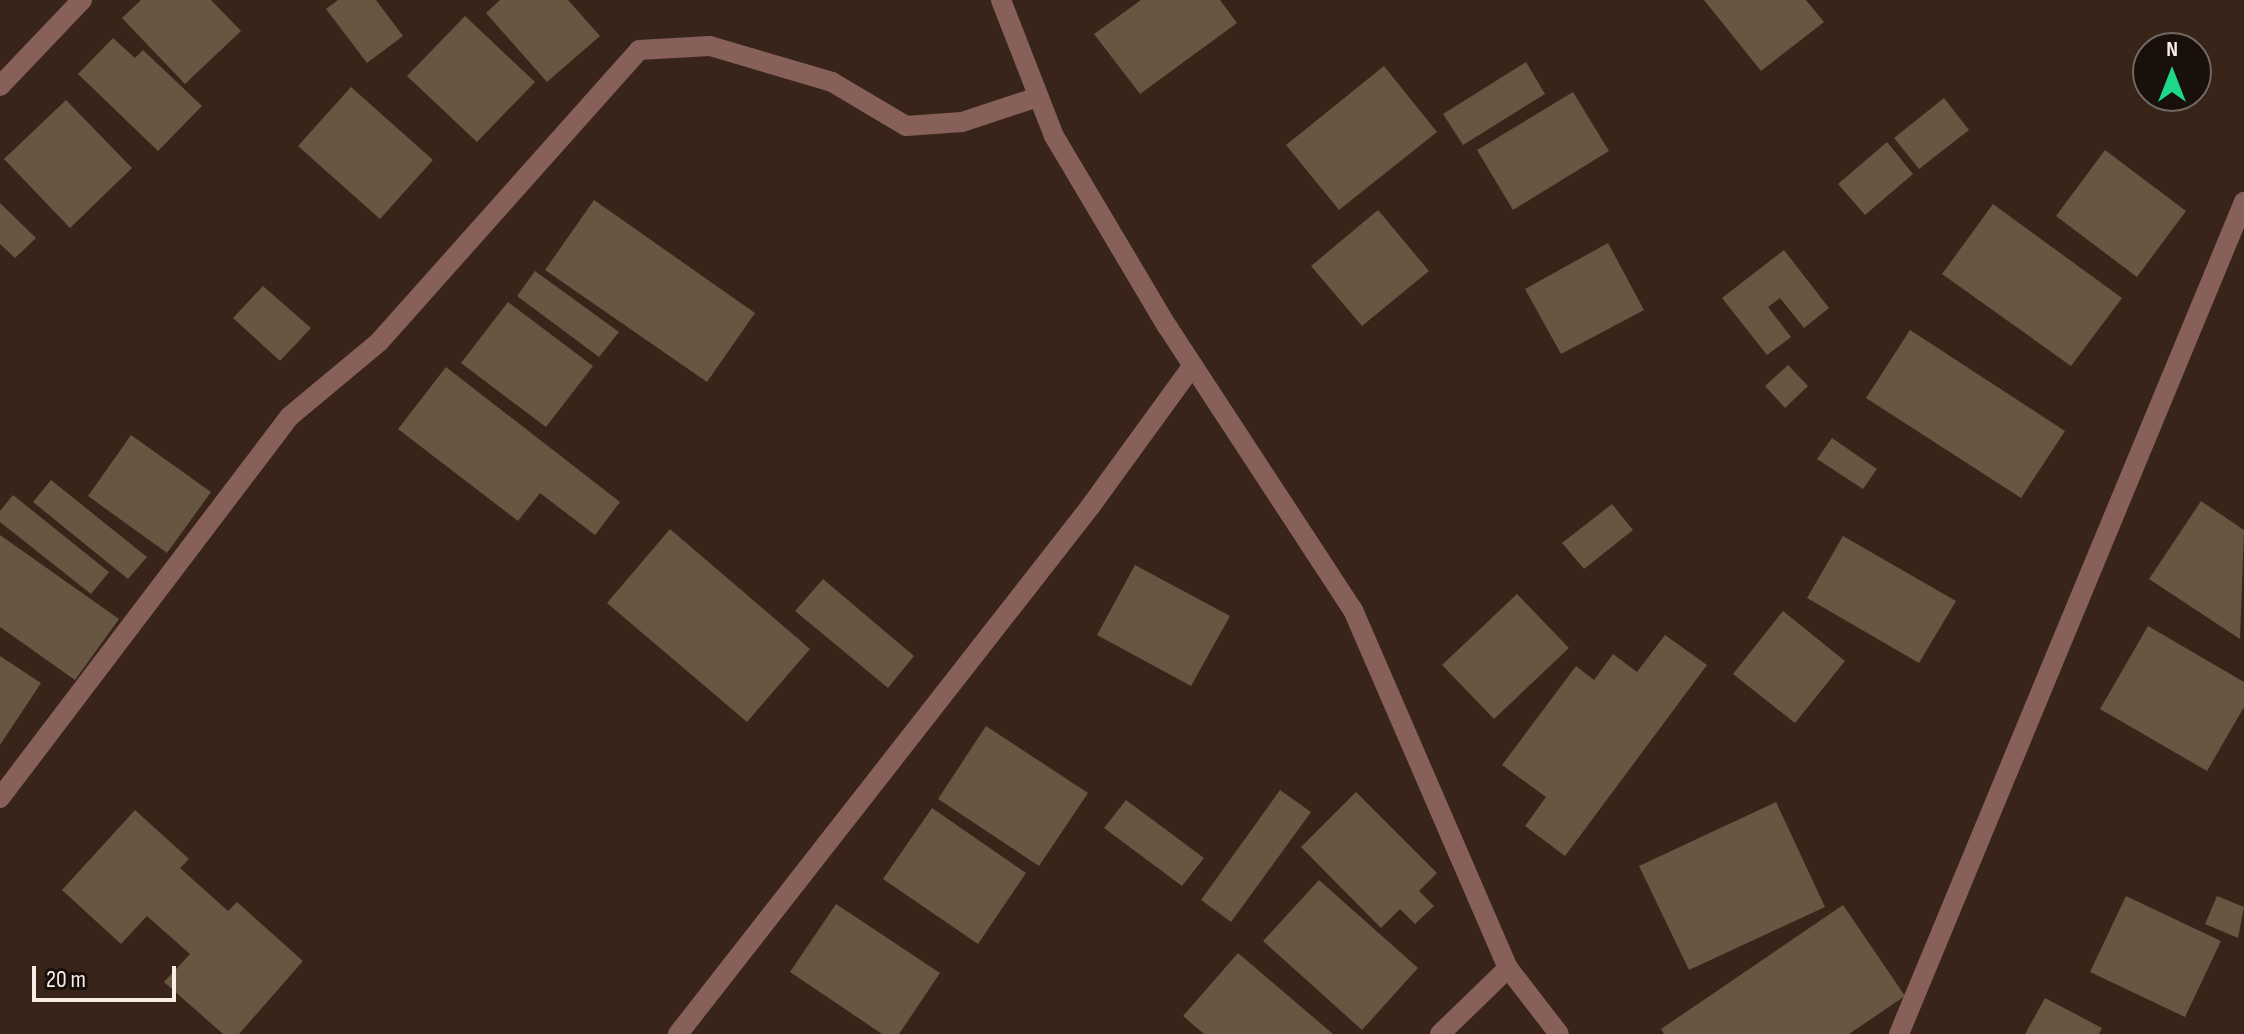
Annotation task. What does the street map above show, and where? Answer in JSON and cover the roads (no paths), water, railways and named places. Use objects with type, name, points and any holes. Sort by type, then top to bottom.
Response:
[{"type":"street","points":[[0,86],[82,0]]},
{"type":"street","points":[[1001,0],[1054,136],[1193,365],[1353,610],[1508,968],[1559,1034]]},
{"type":"street","points":[[0,798],[289,417],[379,342],[639,50],[710,46],[832,82],[906,126],[962,122],[1038,97]]},
{"type":"street","points":[[1899,1034],[2244,202]]},
{"type":"street","points":[[678,1034],[1090,507],[1193,365]]},
{"type":"street","points":[[1440,1034],[1508,968]]}]
